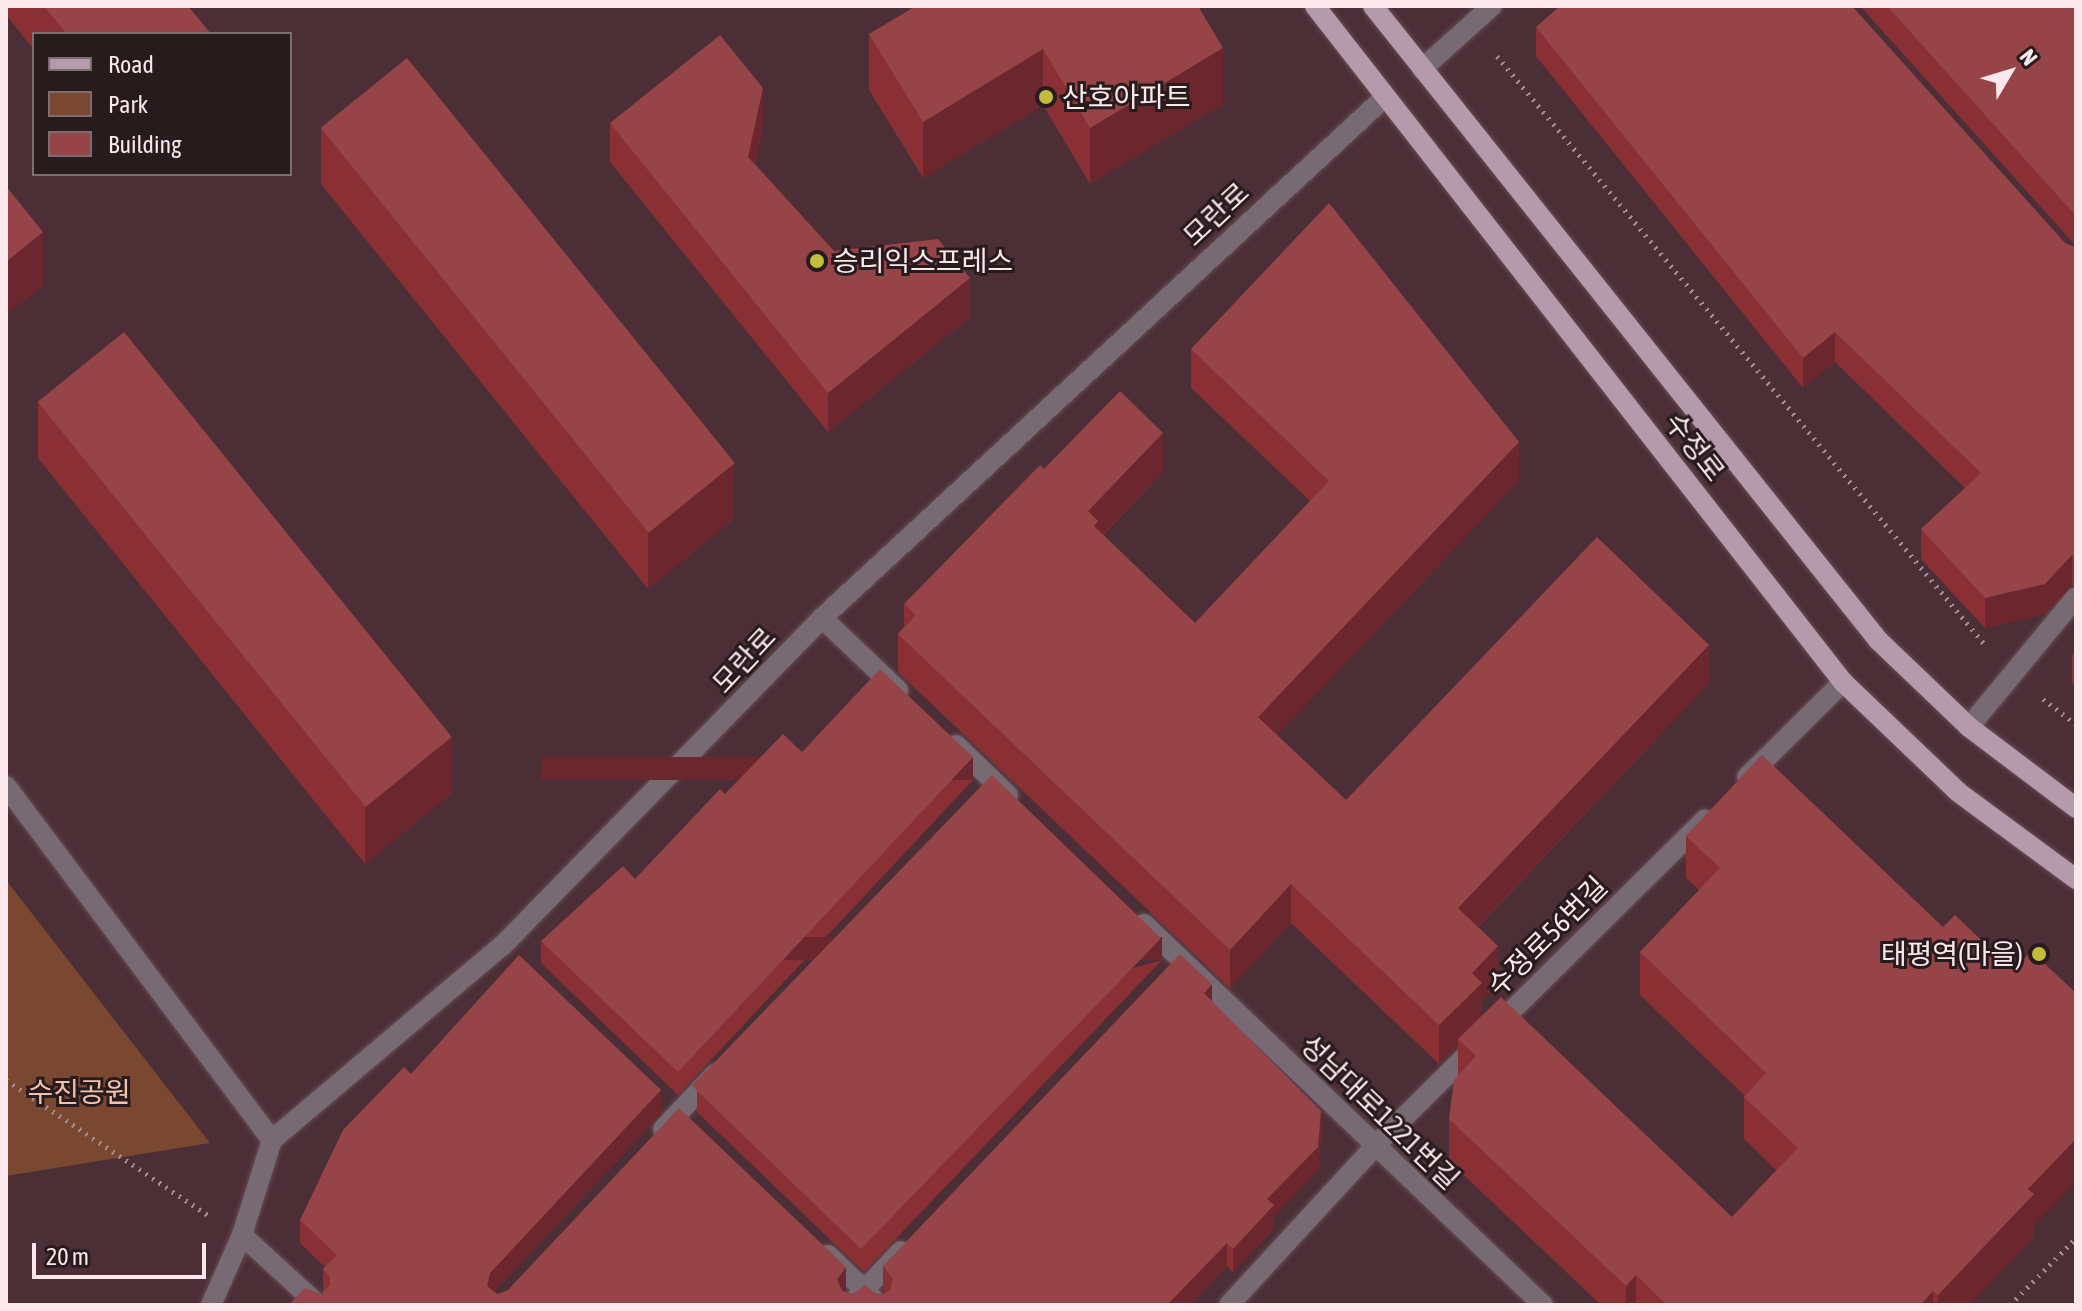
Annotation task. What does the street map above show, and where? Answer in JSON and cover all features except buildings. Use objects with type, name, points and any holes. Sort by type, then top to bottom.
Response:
[{"type":"main road","name":"수정로","points":[[1315,6],[1843,682],[1958,792],[2076,879]]},
{"type":"main road","name":"수정로","points":[[1373,6],[1878,640],[1969,727],[2076,808]]},
{"type":"street","points":[[1422,69],[1492,6]]},
{"type":"street","name":"모란로","points":[[272,1140],[508,950],[822,618],[1385,97]]},
{"type":"street","points":[[1969,727],[2076,597]]},
{"type":"street","points":[[822,618],[913,704]]},
{"type":"street","name":"수정로56번길","points":[[1229,1305],[1375,1146],[1843,682]]},
{"type":"street","points":[[946,736],[986,785],[1025,811]]},
{"type":"street","points":[[6,786],[272,1140],[242,1235],[211,1305]]},
{"type":"street","name":"성남대로1221번길","points":[[1124,906],[1174,965],[1375,1146],[1543,1305]]},
{"type":"street","points":[[647,1146],[733,1055]]},
{"type":"street","points":[[857,1297],[918,1233]]},
{"type":"street","points":[[242,1235],[318,1305]]},
{"type":"street","points":[[810,1238],[857,1297],[880,1305]]},
{"type":"path","points":[[1509,71],[2011,676],[2076,724]]},
{"type":"path","points":[[6,1080],[212,1218]]},
{"type":"path","points":[[2010,1305],[2076,1238]]},
{"type":"green space","name":"수진공원","points":[[6,880],[210,1143],[6,1176]]},
{"type":"place","name":"산호아파트","points":[[1046,97]]},
{"type":"place","name":"승리익스프레스","points":[[817,261]]},
{"type":"place","name":"태평역(마을)","points":[[2039,954]]}]
